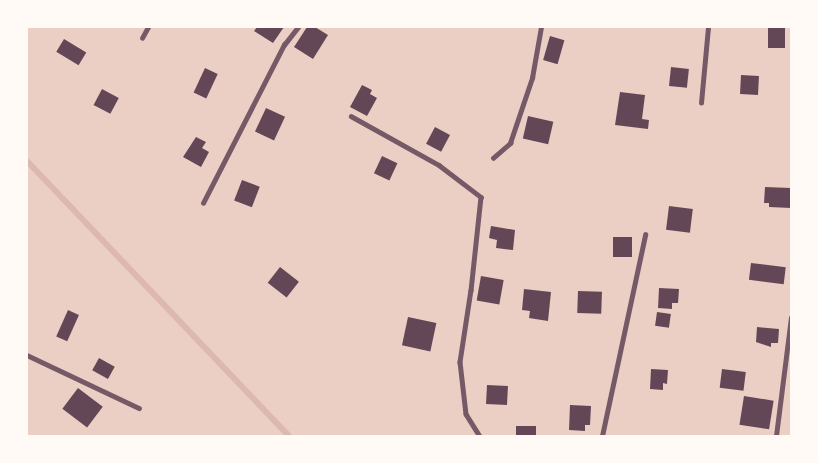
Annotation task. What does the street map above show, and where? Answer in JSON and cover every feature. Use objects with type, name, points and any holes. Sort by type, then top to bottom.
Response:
[{"type":"lane","points":[[142,38],[148,27]]},
{"type":"lane","points":[[203,203],[284,45],[298,27]]},
{"type":"lane","points":[[493,158],[510,143],[532,78],[541,27]]},
{"type":"lane","points":[[700,103],[708,27]]},
{"type":"lane","points":[[351,116],[439,165],[481,197],[460,362],[466,414],[480,436]]},
{"type":"lane","points":[[602,436],[645,235]]},
{"type":"lane","points":[[776,436],[791,318]]},
{"type":"lane","points":[[27,355],[139,408]]},
{"type":"shaded area","points":[[27,27],[791,27],[791,436],[27,436]]},
{"type":"building","points":[[257,27],[284,27],[273,43],[254,31]]},
{"type":"building","points":[[307,27],[315,27],[328,35],[313,59],[294,47]]},
{"type":"building","points":[[768,27],[785,27],[785,48],[768,48]]},
{"type":"building","points":[[550,36],[564,40],[558,64],[543,60]]},
{"type":"building","points":[[64,39],[86,52],[79,65],[56,52]]},
{"type":"building","points":[[671,67],[689,69],[687,88],[669,86]]},
{"type":"building","points":[[205,68],[218,74],[206,98],[194,92]]},
{"type":"building","points":[[741,75],[759,76],[758,95],[740,94]]},
{"type":"building","points":[[362,85],[372,90],[370,94],[377,98],[367,116],[350,107]]},
{"type":"building","points":[[102,89],[119,98],[110,114],[94,105]]},
{"type":"building","points":[[620,92],[645,95],[642,119],[649,120],[648,129],[615,125]]},
{"type":"building","points":[[266,108],[285,117],[274,140],[255,132]]},
{"type":"building","points":[[528,116],[553,122],[548,144],[523,138]]},
{"type":"building","points":[[435,127],[450,135],[441,152],[426,144]]},
{"type":"building","points":[[196,137],[206,142],[202,148],[209,152],[201,167],[183,157]]},
{"type":"building","points":[[382,156],[397,163],[389,180],[374,173]]},
{"type":"building","points":[[242,180],[260,187],[252,207],[234,201]]},
{"type":"building","points":[[765,187],[791,188],[791,208],[769,207],[769,203],[764,203]]},
{"type":"building","points":[[669,206],[693,209],[690,233],[666,230]]},
{"type":"building","points":[[491,226],[515,230],[513,250],[496,248],[497,240],[489,238]]},
{"type":"building","points":[[613,237],[632,237],[632,257],[613,257]]},
{"type":"building","points":[[751,263],[786,267],[784,284],[749,280]]},
{"type":"building","points":[[280,267],[299,282],[287,298],[268,283]]},
{"type":"building","points":[[481,276],[504,280],[499,305],[477,301]]},
{"type":"building","points":[[659,288],[679,289],[678,303],[672,303],[672,309],[658,308]]},
{"type":"building","points":[[524,289],[551,292],[548,321],[529,318],[530,311],[522,310]]},
{"type":"building","points":[[578,291],[602,292],[601,314],[577,313]]},
{"type":"building","points":[[68,310],[79,315],[67,341],[56,336]]},
{"type":"building","points":[[657,312],[671,314],[669,328],[655,326]]},
{"type":"building","points":[[408,317],[436,323],[430,351],[402,345]]},
{"type":"building","points":[[757,327],[779,329],[778,343],[771,343],[771,347],[756,342]]},
{"type":"building","points":[[99,358],[115,367],[108,379],[92,370]]},
{"type":"building","points":[[651,369],[668,370],[667,384],[663,383],[663,390],[650,389]]},
{"type":"building","points":[[722,369],[746,372],[744,391],[720,388]]},
{"type":"building","points":[[487,385],[508,386],[507,405],[486,404]]},
{"type":"building","points":[[78,388],[103,407],[87,427],[62,409]]},
{"type":"building","points":[[744,396],[774,401],[769,429],[739,425]]},
{"type":"building","points":[[570,405],[591,406],[590,425],[585,425],[585,431],[569,430]]},
{"type":"building","points":[[516,426],[536,426],[536,436],[516,436]]},
{"type":"waterway","points":[[27,161],[289,436]]}]
